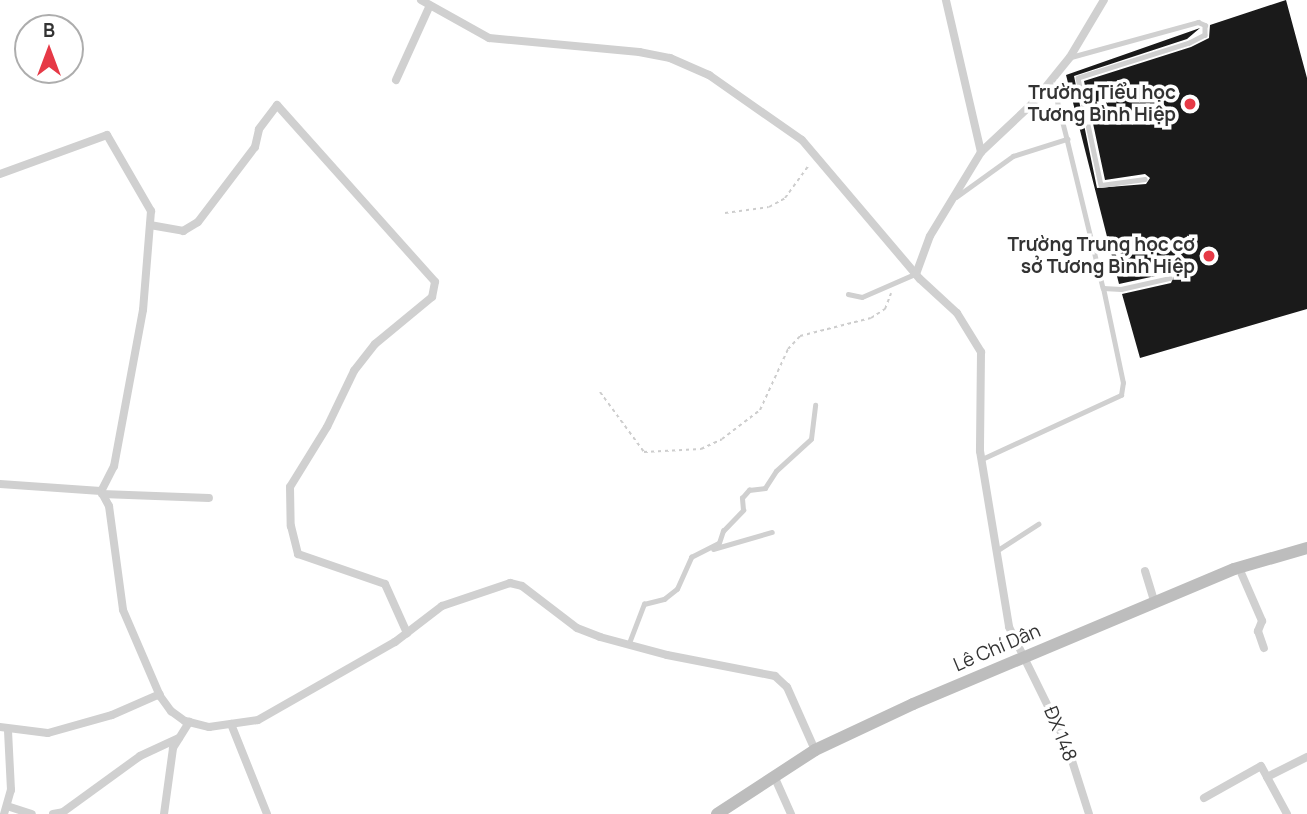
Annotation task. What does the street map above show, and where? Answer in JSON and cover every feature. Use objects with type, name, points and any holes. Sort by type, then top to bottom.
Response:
[{"type":"street","name":"ĐX 148","points":[[421,0],[488,38],[509,43],[670,58],[709,75],[757,105],[818,158],[916,274],[957,313],[981,352],[981,460],[999,550],[1009,627],[1026,656],[1067,745],[1089,814]]},
{"type":"street","points":[[946,0],[981,152]]},
{"type":"street","points":[[916,274],[950,202],[981,152],[1052,80],[1070,57],[1104,0]]},
{"type":"street","points":[[396,80],[430,5]]},
{"type":"street","points":[[150,225],[183,231],[198,222],[255,146],[259,129],[277,105],[435,282],[432,297],[361,360],[290,487],[291,526],[298,554],[385,584],[407,633]]},
{"type":"street","points":[[0,174],[107,135],[151,211],[143,310],[114,466],[102,493],[108,506],[123,610],[170,711],[189,722],[209,727],[258,720],[407,633],[442,606],[510,583],[522,586],[577,628],[667,655],[775,676],[788,687],[815,750]]},
{"type":"street","points":[[0,484],[102,493],[209,498]]},
{"type":"street","name":"Lê Chí Dân","points":[[717,814],[815,750],[1026,656],[1239,568],[1307,548]]},
{"type":"street","points":[[1239,568],[1262,621],[1258,631],[1264,648]]},
{"type":"street","points":[[1145,571],[1155,603]]},
{"type":"street","points":[[32,814],[6,810],[11,790],[4,729],[32,735],[58,731],[160,694]]},
{"type":"street","points":[[164,814],[166,778],[179,738],[189,722]]},
{"type":"street","points":[[231,724],[267,814]]},
{"type":"street","points":[[53,814],[63,812],[140,756],[179,738]]},
{"type":"street","points":[[1267,777],[1307,757]]},
{"type":"street","points":[[1204,798],[1261,766],[1287,814]]},
{"type":"street","points":[[774,776],[791,814]]},
{"type":"lane","points":[[1070,57],[1198,22],[1205,24],[1205,35],[1189,43],[1078,78],[1101,185],[1145,179]]},
{"type":"lane","points":[[981,460],[1121,395],[1123,383],[1103,288],[1052,80]]},
{"type":"lane","points":[[950,202],[1013,156],[1068,139]]},
{"type":"lane","points":[[848,294],[862,297],[916,274]]},
{"type":"lane","points":[[1103,288],[1121,289],[1170,278]]},
{"type":"lane","points":[[712,550],[743,510],[743,498],[749,490],[765,488],[776,471],[811,439],[815,405]]},
{"type":"lane","points":[[999,550],[1038,524]]},
{"type":"lane","points":[[629,643],[644,604],[671,594],[691,557],[772,532]]},
{"type":"path","points":[[725,213],[769,206],[785,198],[803,169],[818,158]]},
{"type":"path","points":[[600,392],[644,452],[701,449],[722,439],[760,410],[788,348],[800,336],[871,318],[886,309],[894,285]]},
{"type":"building","points":[[1286,0],[1307,78],[1307,309],[1140,358],[1122,294],[1171,283],[1174,276],[1169,273],[1119,284],[1066,75],[1200,28],[1187,39],[1074,76],[1097,188],[1146,184],[1150,178],[1145,174],[1105,180],[1084,81],[1191,47],[1209,38],[1210,25]]},
{"type":"place","name":"Trường Tiểu học Tương Bình Hiệp","points":[[1190,104]]},
{"type":"place","name":"Trường Trung học cơ sở Tương Bình Hiệp","points":[[1209,256]]}]
